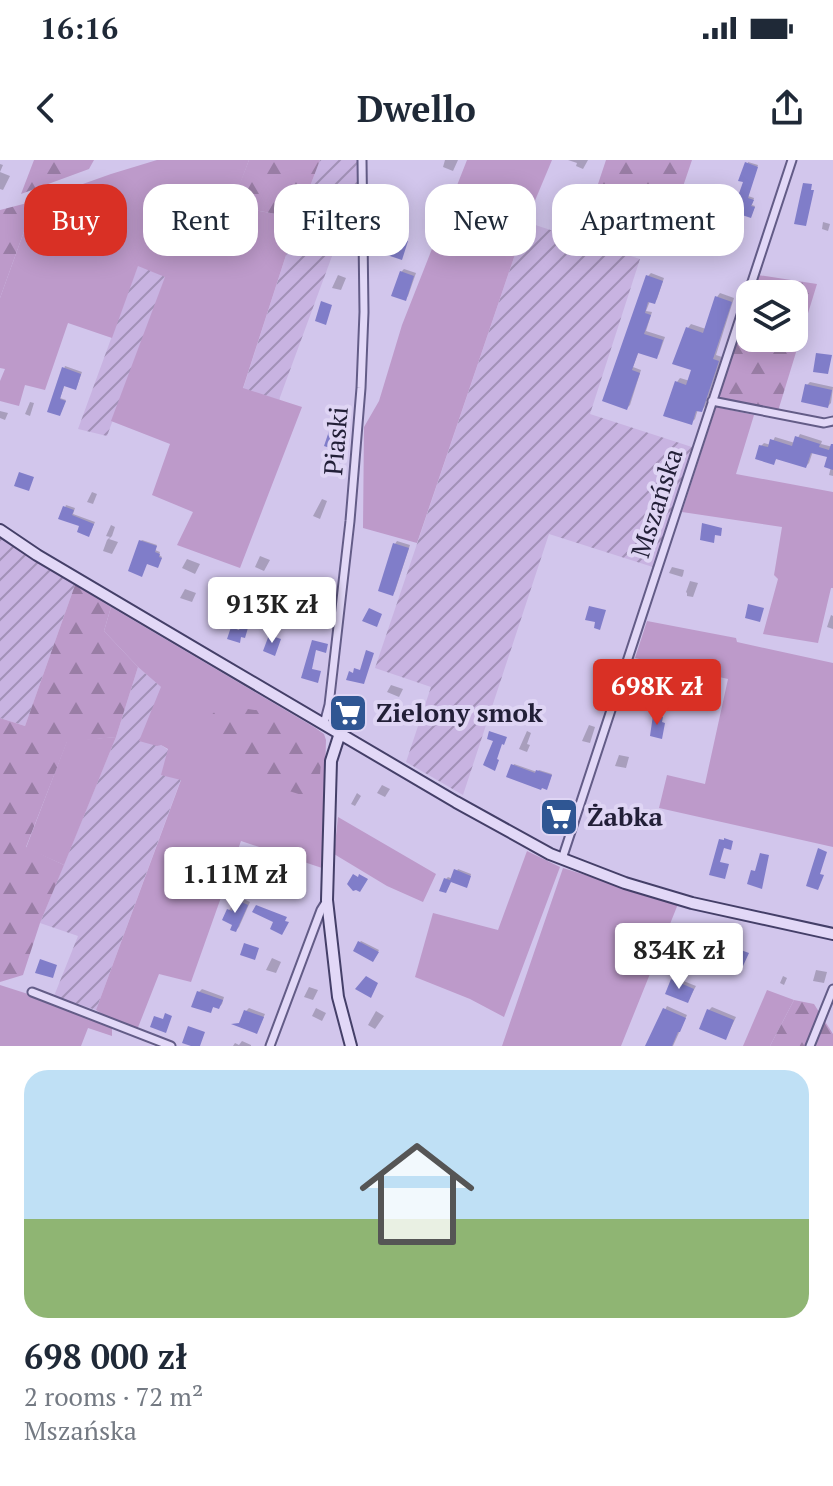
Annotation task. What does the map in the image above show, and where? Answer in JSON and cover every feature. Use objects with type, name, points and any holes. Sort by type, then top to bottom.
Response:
[{"type":"street","name":"Piaski","points":[[324,724],[329,705],[350,521],[361,388],[364,312],[362,160]]},
{"type":"street","name":"Mszańska","points":[[562,859],[792,160]]},
{"type":"street","points":[[712,401],[824,423],[833,421]]},
{"type":"street","points":[[0,530],[37,555],[488,821],[562,859],[625,883],[692,903],[833,934]]},
{"type":"street","points":[[340,733],[331,761],[327,900],[338,997],[351,1046]]},
{"type":"street","points":[[270,1046],[327,900]]},
{"type":"street","points":[[810,1046],[833,989]]},
{"type":"street","points":[[32,992],[171,1046]]},
{"type":"shaded area","points":[[320,160],[361,160],[357,184],[311,184]]},
{"type":"shaded area","points":[[536,225],[552,230],[552,256],[631,256],[640,259],[590,414],[695,448],[656,568],[549,534],[463,795],[406,762],[431,687],[375,668],[514,256],[536,256]]},
{"type":"shaded area","points":[[286,256],[332,256],[279,400],[243,389]]},
{"type":"shaded area","points":[[138,265],[166,277],[107,436],[78,429]]},
{"type":"shaded area","points":[[0,537],[75,585],[25,726],[0,718]]},
{"type":"shaded area","points":[[138,667],[161,687],[161,745],[168,750],[181,779],[96,1010],[54,996],[78,936],[40,923],[116,737]]},
{"type":"green space","points":[[34,160],[94,160],[89,169],[48,184],[25,184]]},
{"type":"green space","points":[[157,160],[249,160],[240,184],[143,184],[143,256],[258,256],[258,211],[274,214],[274,256],[286,256],[243,388],[302,407],[240,568],[177,545],[193,512],[152,495],[170,444],[111,421],[165,277],[138,266],[112,338],[68,323],[45,390],[25,385],[19,406],[0,401],[0,381],[5,369],[0,368],[0,298],[24,231],[24,256],[127,256],[127,184],[83,184]]},
{"type":"green space","points":[[249,160],[320,160],[311,184],[274,184],[274,214],[258,211],[258,184],[240,184]]},
{"type":"green space","points":[[467,160],[552,160],[536,198],[536,184],[458,184]]},
{"type":"green space","points":[[606,160],[692,160],[684,184],[598,184]]},
{"type":"green space","points":[[24,204],[24,231],[0,298],[0,210]]},
{"type":"green space","points":[[429,256],[514,256],[417,543],[363,528],[364,427],[379,401],[402,325]]},
{"type":"green space","points":[[758,275],[791,280],[756,280]]},
{"type":"green space","points":[[808,283],[817,284],[808,313]]},
{"type":"green space","points":[[736,342],[736,352],[796,352],[778,411],[717,399]]},
{"type":"green space","points":[[716,407],[754,415],[736,474],[833,492],[833,588],[818,643],[763,634],[778,579],[774,575],[782,527],[682,512]]},
{"type":"green space","points":[[75,585],[111,607],[104,631],[138,667],[116,737],[67,742],[26,847],[64,865],[23,975],[0,982],[0,718],[25,726]]},
{"type":"green space","points":[[111,607],[314,727],[324,734],[326,740],[322,868],[241,841],[191,982],[159,974],[137,1030],[96,1010],[181,780],[161,775],[168,749],[139,741],[161,687],[104,631]]},
{"type":"green space","points":[[647,621],[736,638],[737,642],[833,663],[833,847],[659,808],[667,775],[705,784],[728,679],[635,658]]},
{"type":"green space","points":[[222,705],[275,713],[322,750],[318,800],[276,787],[220,756],[206,720]]},
{"type":"green space","points":[[116,737],[64,865],[26,848],[67,741]]},
{"type":"green space","points":[[338,817],[436,874],[423,902],[387,886],[334,854]]},
{"type":"green space","points":[[527,851],[560,867],[504,1017],[470,999],[415,977],[433,913],[498,930]]},
{"type":"green space","points":[[563,868],[678,904],[621,1046],[502,1046]]},
{"type":"green space","points":[[0,985],[112,1027],[112,1036],[88,1028],[81,1046],[0,1046]]},
{"type":"green space","points":[[767,990],[794,1000],[770,1046],[743,1046]]},
{"type":"green space","points":[[794,1000],[814,1004],[833,1034],[833,1046],[770,1046]]},
{"type":"building","points":[[745,162],[758,167],[748,198],[754,200],[751,218],[744,216],[744,184],[738,181]]},
{"type":"building","points":[[803,183],[812,184],[811,190],[814,190],[806,226],[794,224]]},
{"type":"building","points":[[400,271],[414,276],[406,301],[391,296]]},
{"type":"building","points":[[646,275],[663,281],[655,304],[648,302],[645,313],[651,315],[644,334],[663,340],[657,359],[638,353],[632,370],[640,373],[627,410],[602,401]]},
{"type":"building","points":[[715,296],[732,302],[713,359],[719,361],[702,412],[696,411],[692,425],[663,416],[675,381],[686,385],[691,370],[672,364],[686,327],[703,333]]},
{"type":"building","points":[[321,301],[332,305],[326,325],[315,321]]},
{"type":"building","points":[[816,353],[832,355],[828,374],[813,372]]},
{"type":"building","points":[[62,367],[81,374],[76,390],[64,386],[60,399],[66,401],[60,416],[47,412]]},
{"type":"building","points":[[805,384],[832,390],[828,408],[801,402]]},
{"type":"building","points":[[332,422],[344,426],[336,450],[324,446]]},
{"type":"building","points":[[795,436],[829,450],[833,444],[833,470],[824,467],[827,457],[811,453],[806,468],[776,459],[774,465],[755,459],[759,445],[768,447],[770,439],[792,446]]},
{"type":"building","points":[[19,472],[34,477],[29,491],[14,486]]},
{"type":"building","points":[[63,506],[74,510],[72,515],[94,524],[89,537],[77,532],[79,526],[58,519]]},
{"type":"building","points":[[702,523],[722,528],[721,536],[715,535],[714,543],[700,540]]},
{"type":"building","points":[[139,540],[157,546],[155,552],[162,558],[158,568],[147,564],[142,577],[128,571]]},
{"type":"building","points":[[393,543],[409,548],[393,596],[378,591]]},
{"type":"building","points":[[314,583],[323,586],[322,591],[326,592],[322,605],[308,601]]},
{"type":"building","points":[[748,604],[764,608],[760,622],[745,618]]},
{"type":"building","points":[[589,606],[606,610],[600,630],[594,628],[595,622],[585,620]]},
{"type":"building","points":[[369,608],[382,614],[377,627],[362,621]]},
{"type":"building","points":[[243,619],[250,621],[245,638],[241,637],[240,643],[227,639],[231,627],[239,630]]},
{"type":"building","points":[[269,635],[281,639],[275,656],[263,651]]},
{"type":"building","points":[[312,640],[328,644],[326,653],[316,650],[312,669],[321,671],[318,683],[301,678]]},
{"type":"building","points":[[366,650],[374,653],[364,684],[346,680],[349,671],[353,673],[354,668],[360,670]]},
{"type":"building","points":[[665,673],[686,677],[684,691],[663,684]]},
{"type":"building","points":[[653,715],[663,717],[662,739],[650,736]]},
{"type":"building","points":[[489,731],[507,737],[495,771],[483,765],[493,741],[487,739]]},
{"type":"building","points":[[511,764],[535,773],[536,770],[552,775],[547,790],[506,777]]},
{"type":"building","name":"Żabka","points":[[554,804],[571,810],[564,831],[547,824]]},
{"type":"building","points":[[719,839],[733,841],[731,850],[724,848],[720,862],[729,864],[725,879],[709,875]]},
{"type":"building","points":[[818,848],[827,852],[818,890],[806,886]]},
{"type":"building","points":[[760,853],[769,855],[762,889],[747,884]]},
{"type":"building","points":[[285,869],[296,874],[292,891],[278,884]]},
{"type":"building","points":[[454,869],[471,876],[467,888],[451,882],[446,893],[439,891],[444,878],[450,880]]},
{"type":"building","points":[[353,874],[368,879],[360,892],[353,891],[347,884]]},
{"type":"building","points":[[237,900],[248,905],[236,932],[230,930],[232,925],[222,920],[227,909],[232,911]]},
{"type":"building","points":[[256,905],[287,917],[285,921],[289,922],[282,935],[270,929],[273,922],[252,912]]},
{"type":"building","points":[[358,941],[379,952],[373,962],[353,951]]},
{"type":"building","points":[[244,943],[259,948],[255,960],[240,955]]},
{"type":"building","points":[[732,950],[749,953],[743,966],[729,959]]},
{"type":"building","points":[[40,959],[57,965],[53,978],[35,973]]},
{"type":"building","points":[[366,976],[378,983],[371,998],[355,989]]},
{"type":"building","points":[[671,979],[694,989],[688,1003],[665,994]]},
{"type":"building","points":[[197,991],[223,1000],[219,1009],[213,1007],[211,1013],[191,1007]]},
{"type":"building","points":[[663,1008],[686,1018],[680,1032],[672,1046],[645,1046]]},
{"type":"building","points":[[707,1009],[734,1020],[726,1040],[699,1029]]},
{"type":"building","points":[[244,1010],[264,1017],[257,1034],[231,1024],[239,1023]]},
{"type":"building","points":[[165,1013],[172,1016],[166,1033],[150,1027],[154,1016],[163,1019]]},
{"type":"building","points":[[188,1026],[205,1032],[200,1046],[182,1043]]},
{"type":"place","name":"Zielony smok","points":[[348,713]]},
{"type":"place","name":"Żabka","points":[[559,817]]}]
